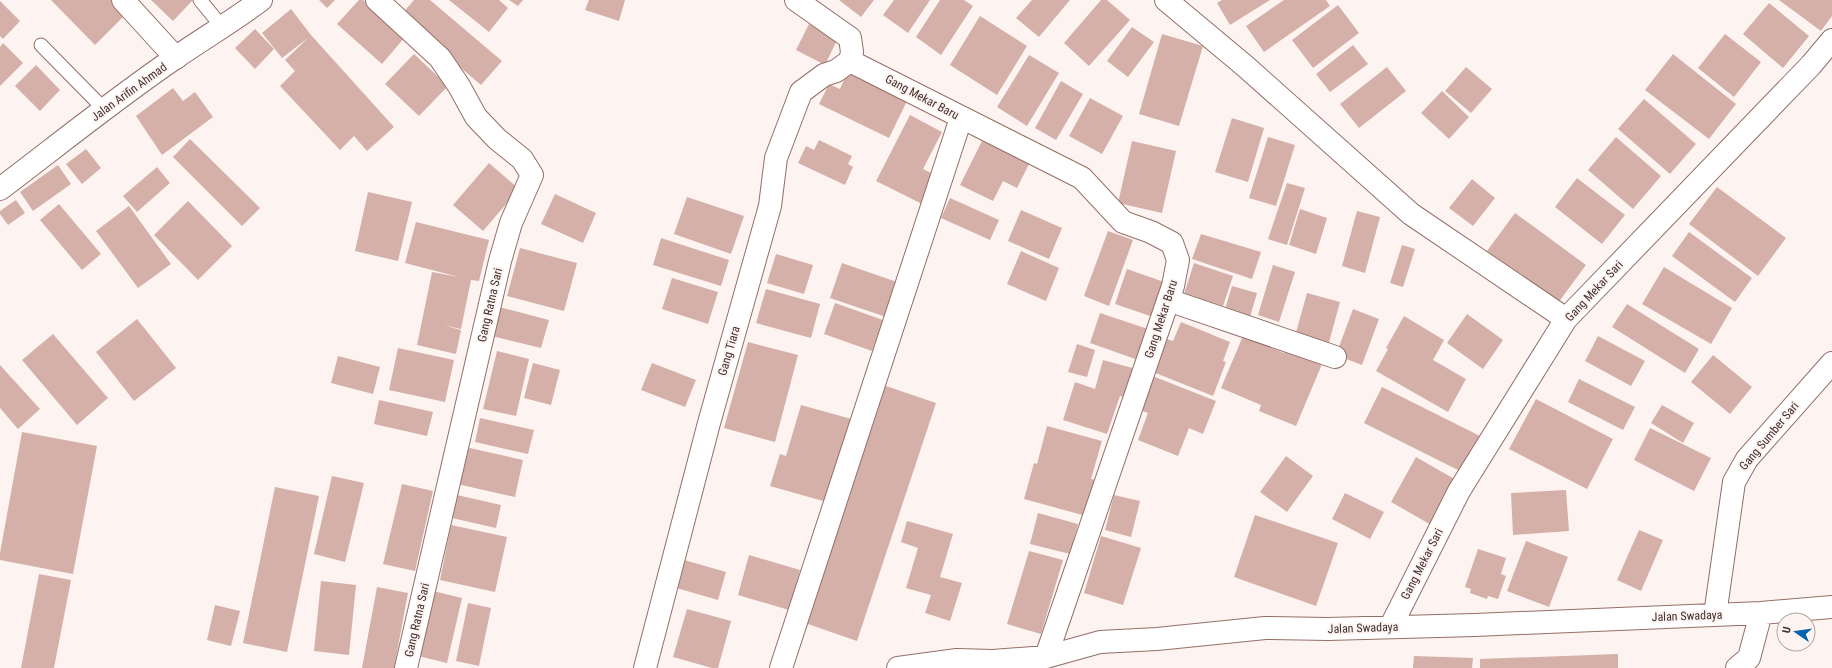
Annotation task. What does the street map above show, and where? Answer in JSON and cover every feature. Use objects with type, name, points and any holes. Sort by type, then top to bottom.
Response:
[{"type":"street","points":[[123,0],[176,58]]},
{"type":"street","name":"Jalan Arifin Ahmad","points":[[0,189],[104,109],[176,58],[223,28],[261,0]]},
{"type":"street","name":"Gang Ratna Sari","points":[[377,0],[440,58],[459,86],[476,117],[497,139],[522,159],[532,175],[511,223],[500,261],[406,668]]},
{"type":"street","points":[[796,0],[850,38],[852,52],[850,61]]},
{"type":"street","points":[[1166,0],[1244,66],[1411,214],[1566,319]]},
{"type":"street","name":"Gang Mekar Sari","points":[[1391,626],[1459,491],[1566,319],[1811,65],[1832,40]]},
{"type":"street","name":"Gang Mekar Baru","points":[[850,61],[1082,178],[1124,222],[1150,232],[1172,243],[1178,260],[1173,286],[1046,657]]},
{"type":"street","name":"Gang Tiara","points":[[645,668],[709,423],[770,206],[776,158],[801,92],[824,75],[836,71],[850,61]]},
{"type":"street","points":[[781,668],[961,118]]},
{"type":"street","points":[[1168,300],[1335,357]]},
{"type":"street","name":"Gang Sumber Sari","points":[[1715,615],[1734,482],[1739,471],[1747,459],[1832,363]]},
{"type":"street","name":"Jalan Swadaya","points":[[898,668],[957,660],[993,661],[1046,657],[1100,642],[1157,639],[1222,631],[1265,628],[1328,629],[1391,626],[1475,625],[1761,613],[1832,607]]},
{"type":"street","points":[[1737,668],[1749,658],[1761,613]]},
{"type":"lane","points":[[200,0],[223,28]]},
{"type":"lane","points":[[41,45],[104,109]]},
{"type":"building","points":[[51,0],[111,0],[125,15],[95,45]]},
{"type":"building","points":[[151,0],[193,0],[173,21]]},
{"type":"building","points":[[319,0],[335,0],[327,8]]},
{"type":"building","points":[[359,0],[363,0],[405,37],[382,64],[337,24]]},
{"type":"building","points":[[414,0],[430,0],[502,61],[481,85],[400,16]]},
{"type":"building","points":[[449,0],[499,0],[508,8],[489,32]]},
{"type":"building","points":[[509,0],[523,0],[518,6]]},
{"type":"building","points":[[589,0],[625,0],[619,21],[585,10]]},
{"type":"building","points":[[839,0],[874,0],[861,17]]},
{"type":"building","points":[[894,0],[930,0],[908,33],[883,15]]},
{"type":"building","points":[[940,0],[964,0],[973,6],[941,55],[916,37]]},
{"type":"building","points":[[1032,0],[1070,0],[1039,37],[1016,18]]},
{"type":"building","points":[[1101,0],[1107,0],[1130,20],[1089,66],[1064,43]]},
{"type":"building","points":[[1222,0],[1270,0],[1230,25],[1217,3]]},
{"type":"building","points":[[1284,0],[1326,0],[1330,6],[1264,52],[1246,26]]},
{"type":"building","points":[[1779,0],[1832,0],[1832,16],[1821,31]]},
{"type":"building","points":[[0,1],[20,21],[3,39],[0,36]]},
{"type":"building","points":[[1769,3],[1809,36],[1783,68],[1743,34]]},
{"type":"building","points":[[1338,5],[1359,33],[1313,68],[1292,40]]},
{"type":"building","points":[[291,9],[311,35],[394,127],[367,151],[354,136],[340,150],[280,86],[295,71],[285,60],[308,38],[282,58],[262,33]]},
{"type":"building","points":[[980,16],[1027,46],[997,95],[950,65]]},
{"type":"building","points":[[809,24],[838,38],[825,65],[796,50]]},
{"type":"building","points":[[1132,27],[1154,42],[1128,77],[1107,61]]},
{"type":"building","points":[[255,29],[274,49],[255,69],[235,48]]},
{"type":"building","points":[[1162,34],[1203,46],[1179,126],[1139,114]]},
{"type":"building","points":[[1725,34],[1761,62],[1734,97],[1698,68]]},
{"type":"building","points":[[3,43],[23,63],[0,86],[0,47]]},
{"type":"building","points":[[1353,45],[1368,64],[1330,92],[1316,74]]},
{"type":"building","points":[[414,54],[448,86],[419,116],[385,84]]},
{"type":"building","points":[[1673,54],[1736,104],[1709,139],[1645,90]]},
{"type":"building","points":[[1029,55],[1059,73],[1027,126],[997,107]]},
{"type":"building","points":[[36,65],[60,90],[40,111],[15,86]]},
{"type":"building","points":[[1387,67],[1406,91],[1359,128],[1340,104]]},
{"type":"building","points":[[1466,67],[1492,89],[1471,113],[1445,91]]},
{"type":"building","points":[[847,73],[907,101],[889,138],[819,104],[829,84],[840,89]]},
{"type":"building","points":[[1061,81],[1083,94],[1056,140],[1035,128]]},
{"type":"building","points":[[173,88],[183,101],[195,92],[213,117],[162,155],[136,116]]},
{"type":"building","points":[[1442,91],[1469,117],[1449,139],[1421,113]]},
{"type":"building","points":[[1090,98],[1123,116],[1102,154],[1069,136]]},
{"type":"building","points":[[1644,99],[1696,144],[1670,174],[1618,129]]},
{"type":"building","points":[[910,115],[942,132],[923,169],[939,177],[924,205],[876,181]]},
{"type":"building","points":[[1232,118],[1264,128],[1248,182],[1215,172]]},
{"type":"building","points":[[1268,137],[1295,145],[1276,206],[1249,198]]},
{"type":"building","points":[[1616,137],[1661,176],[1633,209],[1588,170]]},
{"type":"building","points":[[190,139],[260,208],[242,226],[173,157]]},
{"type":"building","points":[[819,140],[852,156],[848,164],[853,167],[845,185],[798,163],[806,146],[814,150]]},
{"type":"building","points":[[982,141],[1029,164],[1017,188],[1003,181],[993,201],[960,185]]},
{"type":"building","points":[[1132,141],[1176,151],[1162,213],[1118,203]]},
{"type":"building","points":[[86,149],[101,168],[82,184],[66,164]]},
{"type":"building","points":[[489,163],[519,189],[483,231],[453,205]]},
{"type":"building","points":[[58,165],[71,184],[33,211],[20,192]]},
{"type":"building","points":[[157,167],[170,183],[137,212],[123,196]]},
{"type":"building","points":[[1577,178],[1625,215],[1602,244],[1555,207]]},
{"type":"building","points":[[1472,179],[1495,198],[1473,226],[1449,208]]},
{"type":"building","points":[[1287,183],[1305,188],[1287,245],[1268,239]]},
{"type":"building","points":[[1717,187],[1786,238],[1758,276],[1689,224]]},
{"type":"building","points":[[368,192],[412,202],[398,261],[355,251]]},
{"type":"building","points":[[555,194],[596,213],[583,243],[541,224]]},
{"type":"building","points":[[687,197],[744,216],[731,254],[674,234]]},
{"type":"building","points":[[950,198],[999,220],[990,240],[941,218]]},
{"type":"building","points":[[16,200],[25,213],[8,225],[0,214],[0,211]]},
{"type":"building","points":[[188,201],[232,246],[198,280],[154,235]]},
{"type":"building","points":[[59,204],[101,254],[82,270],[40,220]]},
{"type":"building","points":[[129,206],[171,264],[138,288],[96,231]]},
{"type":"building","points":[[1300,209],[1327,218],[1316,254],[1289,245]]},
{"type":"building","points":[[1021,210],[1062,228],[1049,259],[1008,241]]},
{"type":"building","points":[[1357,211],[1380,217],[1365,273],[1342,266]]},
{"type":"building","points":[[1515,213],[1586,265],[1558,303],[1487,251]]},
{"type":"building","points":[[416,222],[489,240],[479,281],[471,280],[461,329],[443,325],[461,330],[456,354],[417,345],[432,272],[459,277],[405,263]]},
{"type":"building","points":[[1108,231],[1133,240],[1109,306],[1084,296]]},
{"type":"building","points":[[1689,232],[1752,278],[1735,302],[1672,256]]},
{"type":"building","points":[[1201,234],[1261,252],[1252,279],[1192,259]]},
{"type":"building","points":[[661,238],[729,260],[721,286],[653,265]]},
{"type":"building","points":[[1402,245],[1415,249],[1403,287],[1390,283]]},
{"type":"building","points":[[520,248],[577,263],[564,311],[507,296]]},
{"type":"building","points":[[1021,251],[1059,268],[1046,301],[1007,284]]},
{"type":"building","points":[[776,254],[813,265],[804,294],[767,283]]},
{"type":"building","points":[[842,263],[897,282],[886,317],[830,298]]},
{"type":"building","points":[[1194,263],[1233,276],[1223,306],[1184,294]]},
{"type":"building","points":[[1273,265],[1295,272],[1279,322],[1258,315]]},
{"type":"building","points":[[1664,267],[1732,308],[1711,344],[1642,304]]},
{"type":"building","points":[[1127,269],[1167,283],[1156,318],[1115,304]]},
{"type":"building","points":[[672,278],[718,292],[708,324],[662,309]]},
{"type":"building","points":[[1232,286],[1257,293],[1250,317],[1225,309]]},
{"type":"building","points":[[766,289],[820,304],[811,338],[756,323]]},
{"type":"building","points":[[1307,293],[1340,302],[1328,346],[1295,336]]},
{"type":"building","points":[[835,303],[883,320],[872,351],[824,334]]},
{"type":"building","points":[[1627,304],[1699,349],[1685,373],[1612,327]]},
{"type":"building","points":[[499,307],[549,320],[541,348],[492,336]]},
{"type":"building","points":[[1353,309],[1379,319],[1362,365],[1336,355]]},
{"type":"building","points":[[1100,313],[1148,329],[1138,360],[1090,343]]},
{"type":"building","points":[[1467,314],[1503,340],[1483,369],[1447,343]]},
{"type":"building","points":[[1404,316],[1444,340],[1433,360],[1466,379],[1448,412],[1376,371],[1388,349],[1386,348]]},
{"type":"building","points":[[137,319],[176,368],[134,401],[96,352]]},
{"type":"building","points":[[1181,322],[1230,342],[1223,361],[1226,362],[1213,396],[1153,372],[1167,339],[1173,341]]},
{"type":"building","points":[[53,334],[108,398],[77,425],[22,360]]},
{"type":"building","points":[[1243,336],[1284,353],[1286,348],[1322,364],[1296,426],[1259,411],[1261,405],[1221,388]]},
{"type":"building","points":[[1598,336],[1645,361],[1631,386],[1585,361]]},
{"type":"building","points":[[748,342],[798,355],[775,442],[724,428]]},
{"type":"building","points":[[1077,344],[1095,350],[1087,377],[1068,372]]},
{"type":"building","points":[[398,348],[454,360],[445,402],[389,390]]},
{"type":"building","points":[[497,351],[529,359],[516,416],[483,409]]},
{"type":"building","points":[[1713,355],[1752,387],[1730,414],[1691,382]]},
{"type":"building","points":[[338,356],[380,367],[373,394],[331,383]]},
{"type":"building","points":[[1103,360],[1136,369],[1128,398],[1120,396],[1107,434],[1063,420],[1075,382],[1095,389]]},
{"type":"building","points":[[533,363],[560,370],[551,405],[524,398]]},
{"type":"building","points":[[652,363],[696,380],[685,407],[641,390]]},
{"type":"building","points":[[0,365],[40,409],[18,429],[0,408]]},
{"type":"building","points":[[1150,375],[1216,401],[1203,434],[1189,428],[1178,456],[1138,440],[1148,413],[1137,409]]},
{"type":"building","points":[[1579,379],[1635,407],[1623,430],[1568,402]]},
{"type":"building","points":[[883,385],[936,403],[857,641],[805,623]]},
{"type":"building","points":[[1382,387],[1480,436],[1462,472],[1364,423]]},
{"type":"building","points":[[1536,399],[1613,439],[1587,489],[1509,449]]},
{"type":"building","points":[[379,400],[433,412],[427,436],[374,424]]},
{"type":"building","points":[[801,405],[855,420],[830,503],[770,486],[780,454],[786,456]]},
{"type":"building","points":[[1662,405],[1694,423],[1683,443],[1651,423]]},
{"type":"building","points":[[480,418],[534,430],[528,454],[475,442]]},
{"type":"building","points":[[1047,426],[1102,441],[1091,479],[1096,480],[1086,516],[1024,499],[1034,463],[1037,464]]},
{"type":"building","points":[[1650,428],[1711,458],[1694,491],[1634,460]]},
{"type":"building","points":[[22,432],[97,446],[73,574],[0,560]]},
{"type":"building","points":[[465,447],[523,460],[515,497],[457,484]]},
{"type":"building","points":[[1286,456],[1313,476],[1287,512],[1260,492]]},
{"type":"building","points":[[1416,457],[1458,481],[1433,526],[1391,502]]},
{"type":"building","points":[[332,476],[364,483],[345,562],[314,554]]},
{"type":"building","points":[[402,484],[433,491],[415,571],[383,564]]},
{"type":"building","points":[[275,487],[319,496],[287,652],[243,643]]},
{"type":"building","points":[[1566,490],[1569,531],[1513,535],[1511,493]]},
{"type":"building","points":[[1345,493],[1384,512],[1370,539],[1332,519]]},
{"type":"building","points":[[457,495],[501,505],[496,528],[452,518]]},
{"type":"building","points":[[1114,495],[1140,501],[1131,537],[1105,530]]},
{"type":"building","points":[[1038,513],[1078,524],[1070,554],[1030,544]]},
{"type":"building","points":[[1255,515],[1338,543],[1316,606],[1234,577]]},
{"type":"building","points":[[907,521],[953,534],[940,577],[962,583],[950,621],[925,613],[931,595],[906,588],[918,548],[901,542]]},
{"type":"building","points":[[451,525],[507,537],[495,592],[440,580]]},
{"type":"building","points":[[1639,530],[1663,540],[1641,591],[1617,580]]},
{"type":"building","points":[[1101,536],[1141,548],[1123,605],[1084,593]]},
{"type":"building","points":[[1526,541],[1568,557],[1549,607],[1507,591]]},
{"type":"building","points":[[1478,549],[1506,558],[1501,574],[1506,576],[1498,599],[1488,596],[1487,599],[1470,593],[1471,589],[1465,587]]},
{"type":"building","points":[[1029,551],[1063,560],[1041,634],[1007,624]]},
{"type":"building","points":[[749,555],[800,570],[789,610],[738,595]]},
{"type":"building","points":[[681,559],[726,572],[718,600],[673,587]]},
{"type":"building","points":[[39,574],[71,580],[54,668],[21,668]]},
{"type":"building","points":[[321,581],[356,585],[349,655],[314,651]]},
{"type":"building","points":[[377,587],[408,593],[394,668],[362,668]]},
{"type":"building","points":[[433,591],[462,598],[447,663],[418,656]]},
{"type":"building","points":[[468,603],[491,608],[479,666],[456,661]]},
{"type":"building","points":[[215,605],[240,611],[231,646],[207,640]]},
{"type":"building","points":[[687,609],[731,621],[718,668],[712,668],[673,657]]},
{"type":"building","points":[[1618,654],[1618,668],[1480,668],[1480,659]]},
{"type":"building","points":[[1414,656],[1473,658],[1472,668],[1413,668]]}]
